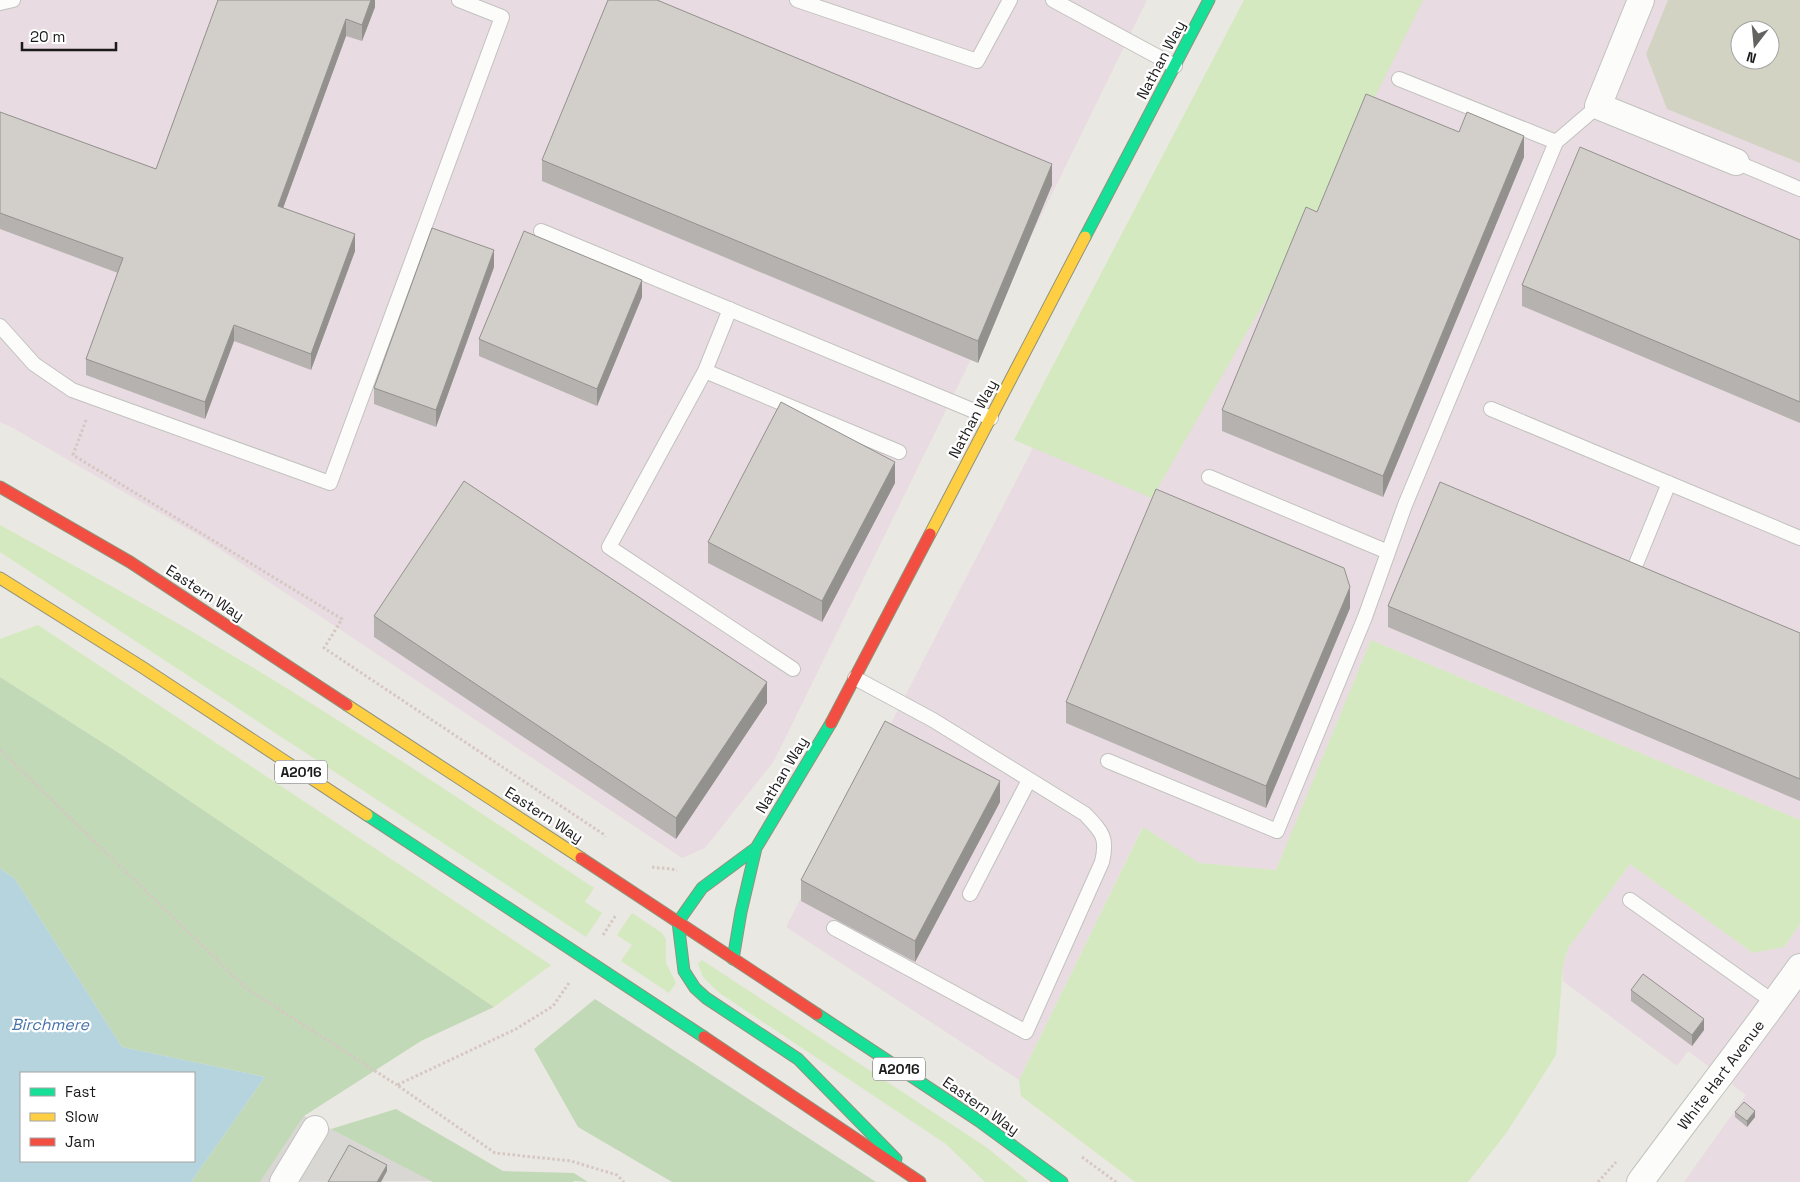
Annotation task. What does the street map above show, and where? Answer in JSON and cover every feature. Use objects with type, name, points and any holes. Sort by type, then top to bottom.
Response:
[{"type":"main road","name":"Nathan Way","points":[[733,959],[741,912],[756,848],[823,737],[855,678],[1209,0]]},
{"type":"main road","name":"Eastern Way","points":[[0,487],[130,562],[979,1121],[1062,1182]]},
{"type":"main road","name":"A2016","points":[[0,578],[142,667],[576,952],[919,1181]]},
{"type":"main road","name":"Nathan Way","points":[[678,922],[702,888],[756,848]]},
{"type":"main road","points":[[678,922],[684,971],[695,988],[706,998],[798,1059],[919,1181]]},
{"type":"street","points":[[1641,0],[1598,106],[1736,162]]},
{"type":"street","name":"White Hart Avenue","points":[[1640,1182],[1800,967]]},
{"type":"street","points":[[283,1182],[315,1129]]},
{"type":"lane","points":[[0,3],[13,0]]},
{"type":"lane","points":[[0,326],[34,364],[72,390],[330,483],[502,17],[459,0]]},
{"type":"lane","points":[[796,0],[977,61],[1010,0]]},
{"type":"lane","points":[[1052,0],[1175,66]]},
{"type":"lane","points":[[1399,80],[1556,142]]},
{"type":"lane","points":[[1108,761],[1277,831],[1365,617],[1405,505],[1556,142],[1598,106]]},
{"type":"lane","points":[[1736,162],[1800,189]]},
{"type":"lane","points":[[542,231],[991,418]]},
{"type":"lane","points":[[730,309],[705,371],[609,547],[793,669]]},
{"type":"lane","points":[[705,371],[899,452]]},
{"type":"lane","points":[[1491,409],[1800,538]]},
{"type":"lane","points":[[1209,477],[1388,552]]},
{"type":"lane","points":[[1636,564],[1669,483]]},
{"type":"lane","points":[[834,928],[1026,1032],[1102,862],[1106,847],[1099,828],[1085,814],[933,720],[855,678]]},
{"type":"lane","points":[[970,894],[1029,780]]},
{"type":"lane","points":[[1630,900],[1775,1003]]},
{"type":"path","points":[[72,390],[64,410],[87,420],[73,455],[342,620],[324,648],[603,834],[606,839]]},
{"type":"path","points":[[0,750],[246,988],[397,1085],[495,1153],[571,1160],[617,1175],[624,1182]]},
{"type":"path","points":[[644,865],[661,870],[673,869],[682,875]]},
{"type":"path","points":[[609,941],[602,936],[616,915],[610,911]]},
{"type":"path","points":[[397,1085],[516,1029],[553,1006],[569,982],[577,987]]},
{"type":"shaded area","points":[[0,0],[1147,0],[774,761],[705,848],[682,858],[203,538],[0,422]]},
{"type":"shaded area","points":[[1264,0],[1800,0],[1800,820],[1371,640],[1276,870],[1199,863],[1142,828],[1019,1080],[786,927]]},
{"type":"shaded area","points":[[1668,0],[1800,0],[1800,163],[1667,109],[1646,54]]},
{"type":"shaded area","points":[[1630,864],[1753,953],[1784,947],[1800,924],[1800,1182],[1684,1182],[1746,1095],[1688,1051],[1677,1066],[1563,981],[1563,965],[1568,948]]},
{"type":"shaded area","points":[[304,1116],[331,1129],[434,1181],[260,1182]]},
{"type":"green space","points":[[1244,0],[1423,0],[1366,115],[1317,233],[1306,229],[1152,498],[1014,440]]},
{"type":"green space","points":[[0,525],[163,615],[303,698],[387,751],[594,888],[585,902],[602,913],[586,937],[0,552]]},
{"type":"green space","points":[[38,625],[551,965],[494,1007],[122,755],[0,677],[0,639]]},
{"type":"green space","points":[[1371,640],[1800,820],[1800,924],[1784,947],[1753,953],[1630,864],[1568,948],[1563,965],[1556,1055],[1507,1132],[1468,1182],[1135,1182],[1021,1096],[1019,1080],[1143,827],[1199,863],[1276,870]]},
{"type":"green space","points":[[0,677],[122,755],[494,1007],[421,1041],[304,1116],[260,1182],[191,1182],[265,1077],[122,1047],[15,879],[0,868]]},
{"type":"green space","points":[[632,913],[662,933],[666,939],[666,963],[676,983],[669,993],[621,961],[632,945],[617,935]]},
{"type":"green space","points":[[702,960],[986,1147],[1029,1182],[985,1182],[946,1144],[718,992],[703,977],[698,964]]},
{"type":"green space","points":[[595,999],[876,1182],[672,1182],[578,1127],[534,1049]]},
{"type":"green space","points":[[396,1109],[503,1171],[574,1173],[588,1182],[433,1182],[331,1129]]},
{"type":"water","name":"Birchmere","points":[[0,868],[15,879],[122,1047],[265,1077],[191,1182],[0,1182]]},
{"type":"building","points":[[218,0],[371,0],[362,25],[346,19],[278,206],[355,234],[311,354],[234,325],[205,402],[86,359],[123,258],[0,213],[0,112],[156,169]]},
{"type":"building","points":[[608,0],[657,0],[1052,164],[978,341],[542,160]]},
{"type":"building","points":[[1366,94],[1459,132],[1467,112],[1524,136],[1383,476],[1222,410],[1306,207],[1317,212]]},
{"type":"building","points":[[1580,147],[1800,240],[1800,402],[1522,285]]},
{"type":"building","points":[[432,228],[494,250],[436,410],[374,388]]},
{"type":"building","points":[[524,231],[642,280],[597,389],[479,339]]},
{"type":"building","points":[[781,402],[895,462],[822,601],[708,542]]},
{"type":"building","points":[[464,481],[767,682],[676,818],[374,616]]},
{"type":"building","points":[[1440,482],[1800,633],[1800,779],[1388,606]]},
{"type":"building","points":[[1156,489],[1344,568],[1350,587],[1266,786],[1066,702]]},
{"type":"building","points":[[885,721],[1000,781],[915,941],[801,880]]},
{"type":"building","points":[[1643,974],[1704,1019],[1692,1035],[1631,990]]},
{"type":"building","points":[[1744,1102],[1755,1111],[1747,1121],[1735,1112]]},
{"type":"building","points":[[349,1145],[387,1165],[377,1182],[328,1182]]},
{"type":"traffic: fast","points":[[1085,237],[1209,0]]},
{"type":"traffic: fast","points":[[733,959],[741,912],[756,848],[831,723]]},
{"type":"traffic: fast","points":[[367,815],[704,1037]]},
{"type":"traffic: fast","points":[[756,848],[702,888],[678,922],[684,971],[695,988],[706,998],[798,1059],[896,1159]]},
{"type":"traffic: fast","points":[[817,1014],[979,1121],[1062,1182]]},
{"type":"traffic: slow","points":[[930,534],[1085,237]]},
{"type":"traffic: slow","points":[[0,578],[142,667],[367,815]]},
{"type":"traffic: slow","points":[[347,705],[581,858]]},
{"type":"traffic: jam","points":[[0,487],[130,562],[347,705]]},
{"type":"traffic: jam","points":[[831,723],[930,534]]},
{"type":"traffic: jam","points":[[581,858],[817,1014]]},
{"type":"traffic: jam","points":[[704,1037],[920,1182]]}]
